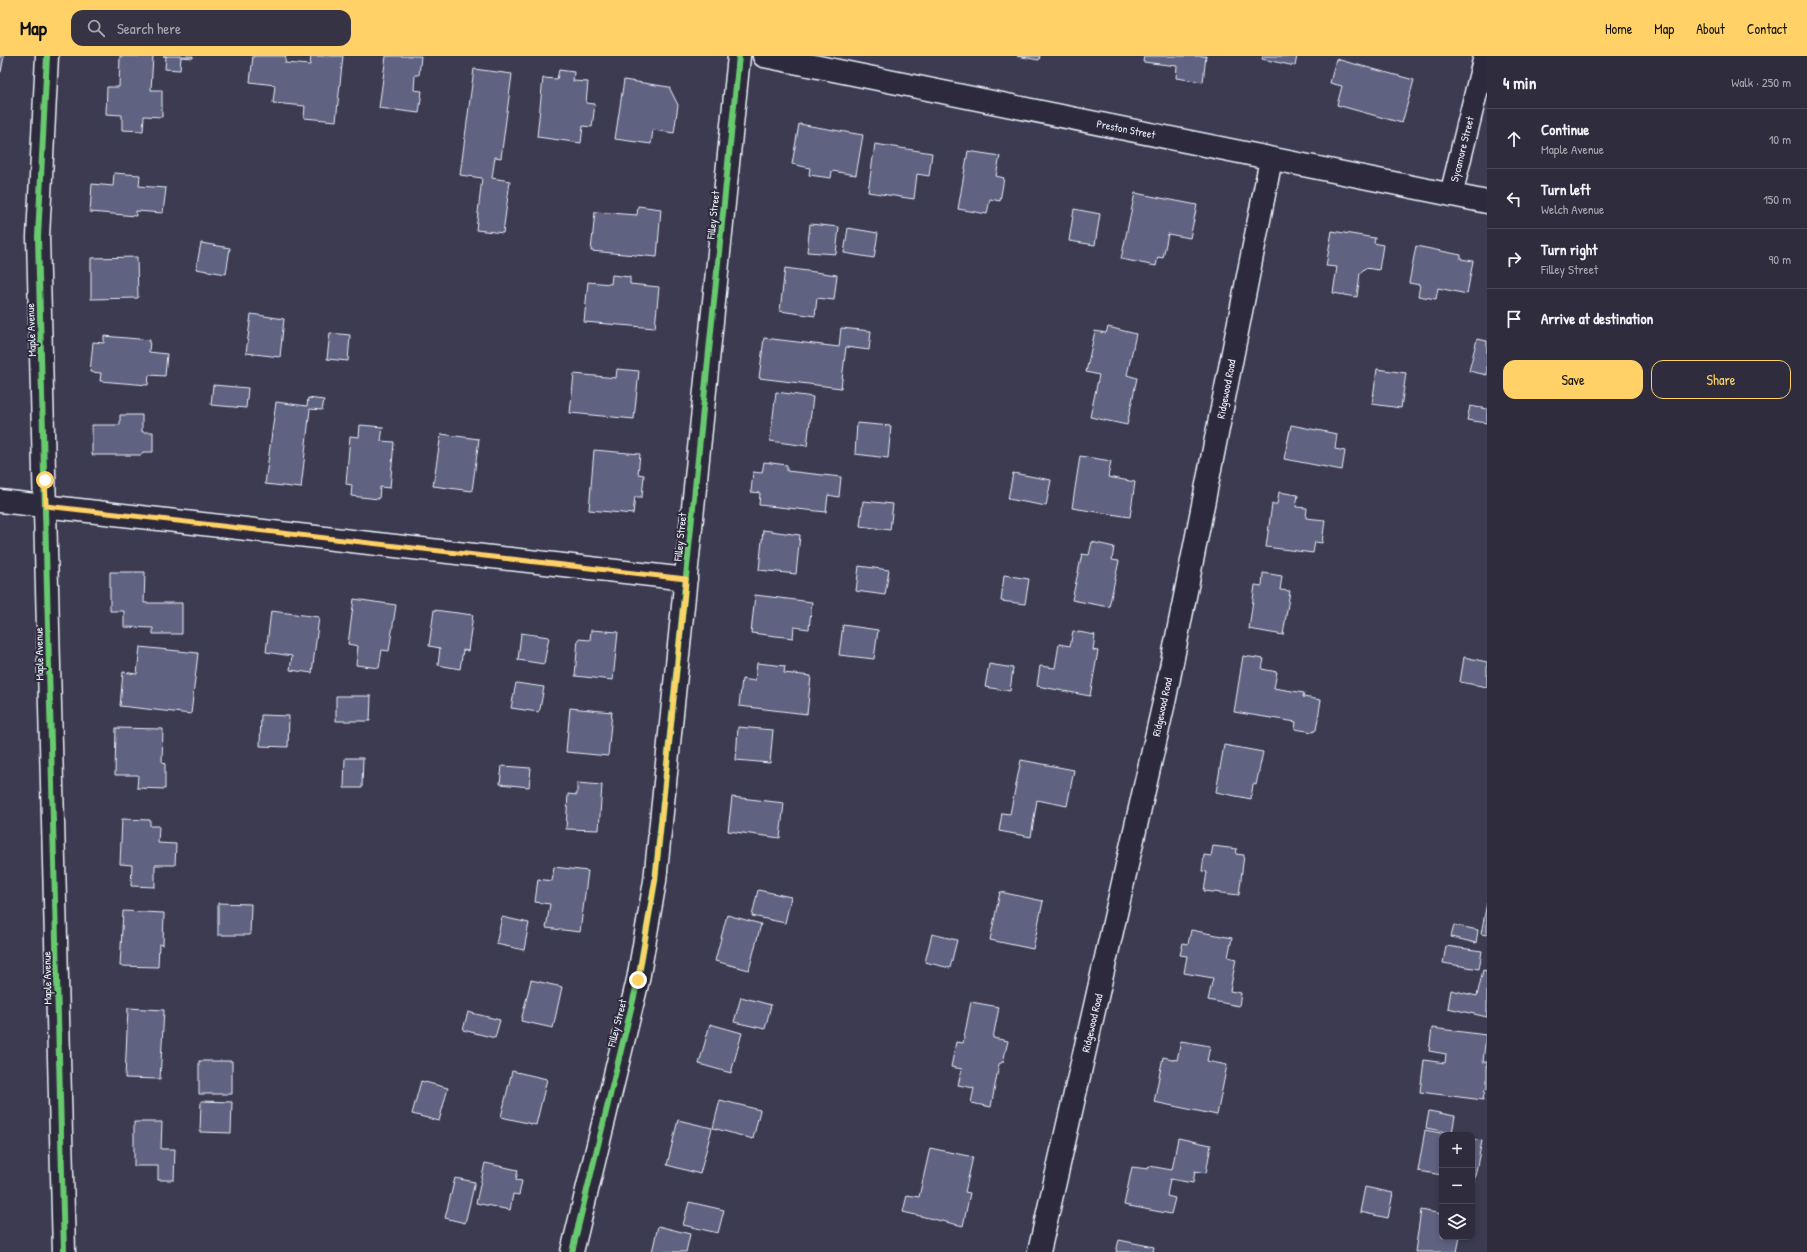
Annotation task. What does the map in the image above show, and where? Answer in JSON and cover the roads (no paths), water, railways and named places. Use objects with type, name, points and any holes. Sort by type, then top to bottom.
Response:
[{"type":"street","name":"Maple Avenue","points":[[47,56],[38,237],[64,1252]]},
{"type":"street","name":"Filley Street","points":[[572,1252],[638,980],[655,881],[739,56]]},
{"type":"street","name":"Preston Street","points":[[764,56],[1487,202]]},
{"type":"street","name":"Sycamore Street","points":[[1451,195],[1485,56]]},
{"type":"street","name":"Ridgewood Road","points":[[1039,1252],[1165,698],[1271,159]]},
{"type":"street","points":[[0,501],[686,579]]}]
